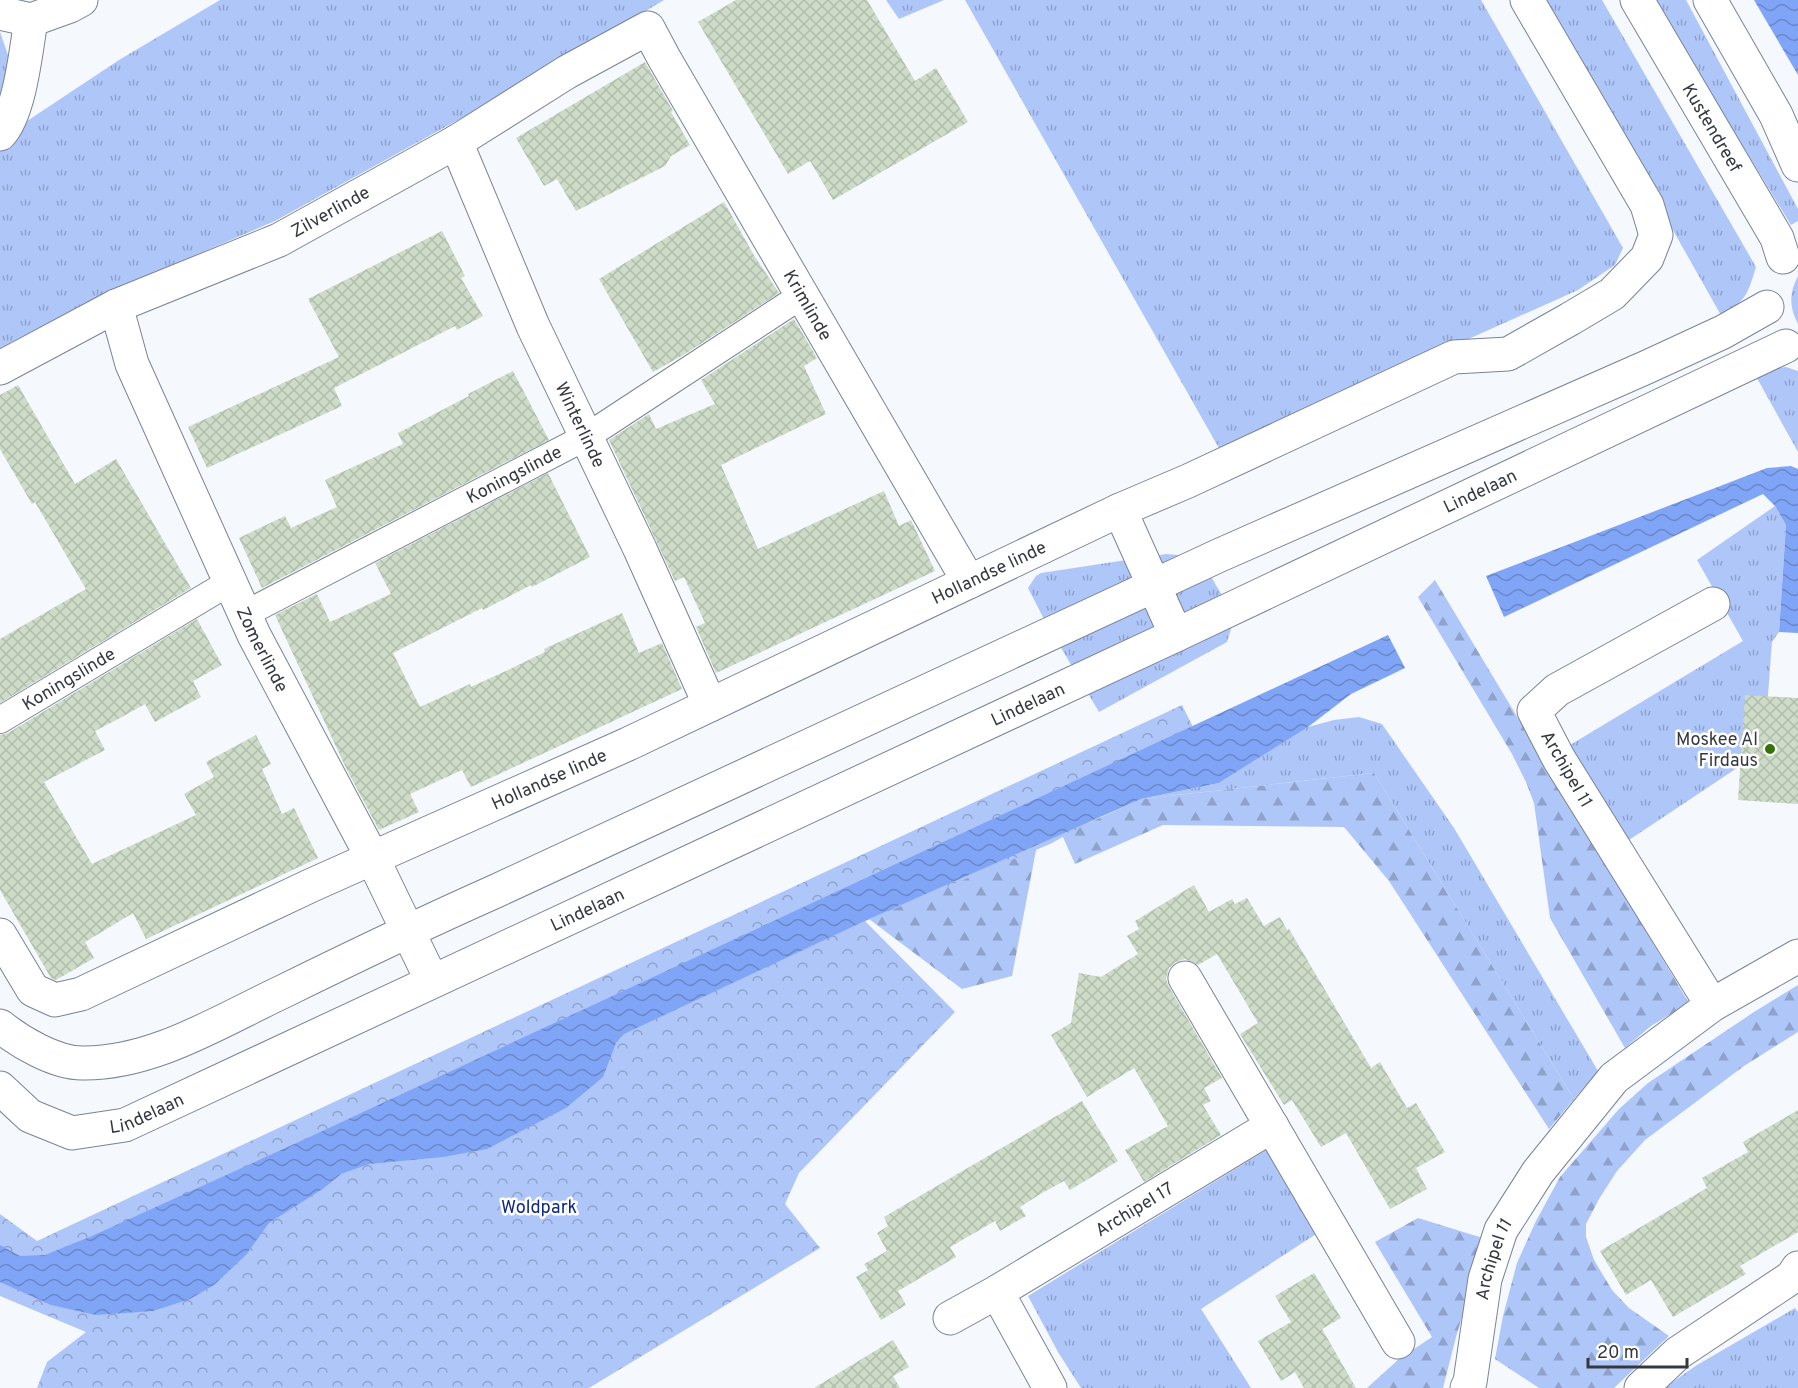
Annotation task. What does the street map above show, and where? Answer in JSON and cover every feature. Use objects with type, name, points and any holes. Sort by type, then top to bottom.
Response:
[{"type":"street","points":[[0,13],[31,21],[81,0]]},
{"type":"street","name":"Hollandse linde","points":[[0,935],[33,990],[55,1000],[81,994],[372,857],[628,744],[1120,510],[1188,481],[1454,357],[1508,354],[1611,294],[1647,258],[1656,235],[1647,204],[1527,0]]},
{"type":"street","name":"Kustendreef","points":[[1637,0],[1777,238],[1790,251]]},
{"type":"street","points":[[1710,0],[1776,115],[1798,165]]},
{"type":"street","points":[[0,134],[11,117],[31,21]]},
{"type":"street","name":"Zilverlinde","points":[[0,368],[116,306],[279,240],[456,142],[567,72],[648,28]]},
{"type":"street","name":"Krimlinde","points":[[648,28],[801,296],[969,582]]},
{"type":"street","name":"Winterlinde","points":[[456,142],[533,326],[710,705]]},
{"type":"street","points":[[1790,251],[1775,269],[1768,286],[1767,308],[1770,322],[1778,336],[1792,351]]},
{"type":"street","name":"Koningslinde","points":[[245,614],[586,437],[801,296]]},
{"type":"street","name":"Zomerlinde","points":[[116,306],[132,364],[230,582],[372,857],[432,981]]},
{"type":"street","points":[[0,1026],[40,1053],[80,1064],[128,1058],[177,1042],[407,930],[496,891],[1153,585],[1647,367],[1723,332],[1767,308]]},
{"type":"street","name":"Lindelaan","points":[[0,1088],[30,1116],[72,1133],[125,1125],[1176,635],[1792,351]]},
{"type":"street","points":[[1120,510],[1176,635]]},
{"type":"street","name":"Koningslinde","points":[[0,720],[230,582]]},
{"type":"street","name":"Archipel 11","points":[[1712,1005],[1558,759],[1534,711],[1557,690],[1713,604]]},
{"type":"street","name":"Archipel 11","points":[[1472,1386],[1485,1279],[1501,1230],[1538,1172],[1614,1078],[1712,1005],[1798,956]]},
{"type":"street","points":[[1185,978],[1398,1342]]},
{"type":"street","name":"Archipel 17","points":[[950,1318],[1272,1126]]},
{"type":"street","points":[[1641,1388],[1678,1353],[1796,1277]]},
{"type":"street","points":[[997,1292],[1050,1388]]},
{"type":"green space","points":[[220,0],[664,0],[543,73],[275,221],[121,287],[0,350],[0,139],[119,60]]},
{"type":"green space","points":[[886,0],[944,0],[899,19]]},
{"type":"green space","points":[[965,0],[1481,0],[1623,248],[1615,265],[1578,290],[1220,450]]},
{"type":"green space","points":[[1543,0],[1602,0],[1756,267],[1745,296],[1722,317]]},
{"type":"green space","points":[[1654,0],[1686,0],[1798,209],[1798,221],[1791,225]]},
{"type":"green space","points":[[0,32],[9,58],[0,100]]},
{"type":"green space","points":[[1798,276],[1798,324],[1791,300]]},
{"type":"green space","points":[[1786,367],[1798,371],[1798,452],[1753,371]]},
{"type":"green space","points":[[1775,506],[1786,525],[1779,632],[1772,642],[1764,747],[1758,754],[1629,840],[1570,745],[1743,641],[1697,560]]},
{"type":"green space","points":[[1166,554],[1191,556],[1206,568],[1227,604],[1232,626],[1227,642],[1099,712],[1028,588],[1036,576],[1041,573]]},
{"type":"green space","points":[[1435,580],[1689,1003],[1651,1026],[1625,1048],[1550,918],[1534,803],[1526,782],[1512,754],[1418,597]]},
{"type":"green space","name":"Woldpark","points":[[1182,705],[1208,757],[1050,844],[865,921],[955,1012],[799,1173],[785,1204],[820,1248],[589,1388],[37,1388],[47,1362],[86,1332],[0,1296],[0,1214],[37,1241]]},
{"type":"green space","points":[[1359,717],[1382,724],[1454,828],[1598,1071],[1574,1099],[1374,773],[1141,799],[1219,783],[1308,727],[1334,720]]},
{"type":"green space","points":[[1374,773],[1574,1099],[1549,1129],[1389,881],[1344,827],[1163,825],[1075,864],[1062,835],[1141,799]]},
{"type":"green space","points":[[1037,845],[1012,976],[962,989],[869,919]]},
{"type":"green space","points":[[1798,985],[1798,1032],[1744,1066],[1645,1140],[1617,1171],[1586,1224],[1586,1237],[1594,1260],[1612,1290],[1629,1308],[1669,1336],[1614,1388],[1539,1388],[1495,1359],[1503,1316],[1517,1263],[1560,1177],[1619,1109],[1648,1083]]},
{"type":"green space","points":[[1276,1144],[1327,1227],[1201,1309],[1251,1388],[1081,1388],[1058,1352],[1028,1296]]},
{"type":"green space","points":[[1418,1218],[1486,1239],[1443,1388],[1367,1388],[1399,1359],[1432,1337],[1375,1242]]},
{"type":"green space","points":[[1795,1308],[1798,1312],[1798,1388],[1664,1388],[1697,1365]]},
{"type":"water","points":[[1754,0],[1798,0],[1798,75]]},
{"type":"water","points":[[1791,466],[1798,469],[1798,633],[1779,632],[1786,525],[1775,506],[1763,494],[1504,617],[1486,576],[1767,468]]},
{"type":"water","points":[[1388,635],[1405,668],[1351,694],[1308,727],[1219,783],[1141,799],[869,919],[624,1034],[616,1043],[603,1077],[566,1108],[487,1149],[443,1157],[369,1164],[341,1174],[324,1188],[269,1223],[246,1255],[214,1285],[190,1299],[153,1311],[96,1315],[51,1305],[0,1282],[0,1245],[20,1256],[45,1255],[92,1236]]},
{"type":"building","points":[[736,0],[867,0],[915,81],[936,68],[968,122],[833,200],[810,161],[788,174],[698,22]]},
{"type":"building","points":[[645,62],[690,145],[671,156],[665,166],[576,211],[557,179],[544,186],[516,138]]},
{"type":"building","points":[[724,202],[755,257],[779,293],[653,372],[599,279]]},
{"type":"building","points":[[442,231],[465,276],[461,278],[483,316],[457,330],[455,326],[334,388],[342,406],[207,468],[188,427],[339,357],[308,299]]},
{"type":"building","points":[[794,319],[817,358],[804,366],[826,414],[721,465],[758,549],[884,491],[899,526],[911,520],[935,571],[716,673],[696,627],[705,623],[684,577],[675,581],[609,440],[649,414],[656,429],[715,404],[701,380]]},
{"type":"building","points":[[513,371],[549,440],[262,588],[239,538],[285,516],[291,528],[337,507],[325,480],[403,444],[398,433]]},
{"type":"building","points":[[18,385],[75,484],[116,459],[191,588],[0,703],[0,639],[86,589],[35,502],[32,504],[0,449],[0,395]]},
{"type":"building","points":[[548,473],[590,557],[393,653],[420,707],[470,684],[471,687],[508,670],[545,652],[544,649],[622,613],[639,653],[662,643],[682,689],[471,787],[462,770],[410,794],[419,812],[379,830],[346,768],[275,615],[317,594],[330,622],[391,594],[375,563]]},
{"type":"building","points":[[197,619],[222,665],[193,681],[201,697],[155,722],[145,704],[95,731],[105,750],[44,782],[92,864],[196,815],[184,794],[214,777],[206,762],[256,735],[271,764],[262,769],[282,814],[294,808],[318,858],[146,939],[133,913],[85,942],[94,958],[56,980],[51,978],[0,890],[0,735],[8,733]]},
{"type":"building","name":"Moskee Al Firdaus","points":[[1745,695],[1798,698],[1798,804],[1738,800]]},
{"type":"building","points":[[1194,885],[1209,912],[1232,899],[1235,904],[1247,898],[1264,926],[1280,917],[1371,1068],[1380,1062],[1407,1108],[1416,1103],[1445,1152],[1416,1168],[1427,1189],[1390,1209],[1346,1133],[1321,1147],[1292,1100],[1284,1105],[1240,1034],[1258,1023],[1217,954],[1198,965],[1185,959],[1176,962],[1169,968],[1166,979],[1222,1078],[1204,1088],[1211,1101],[1203,1105],[1221,1135],[1144,1182],[1125,1150],[1168,1126],[1134,1068],[1087,1097],[1051,1035],[1071,1023],[1079,973],[1101,977],[1138,954],[1127,936],[1139,929],[1135,921]]},
{"type":"building","points":[[1082,1101],[1118,1161],[1070,1190],[1064,1181],[1042,1193],[1020,1207],[1026,1216],[1000,1231],[995,1221],[950,1247],[956,1257],[898,1291],[906,1305],[881,1320],[856,1277],[868,1270],[864,1264],[887,1251],[877,1233],[888,1226],[884,1217]]},
{"type":"building","points":[[1798,1110],[1798,1232],[1740,1266],[1746,1274],[1673,1317],[1651,1280],[1626,1295],[1600,1251],[1707,1188],[1702,1178],[1748,1152],[1743,1142]]},
{"type":"building","points":[[1314,1273],[1341,1318],[1322,1329],[1356,1388],[1304,1388],[1295,1372],[1281,1381],[1258,1341],[1291,1322],[1275,1296]]},
{"type":"building","points":[[893,1340],[909,1367],[893,1376],[900,1388],[814,1388]]},
{"type":"place","name":"Moskee Al Firdaus","points":[[1770,749]]}]
